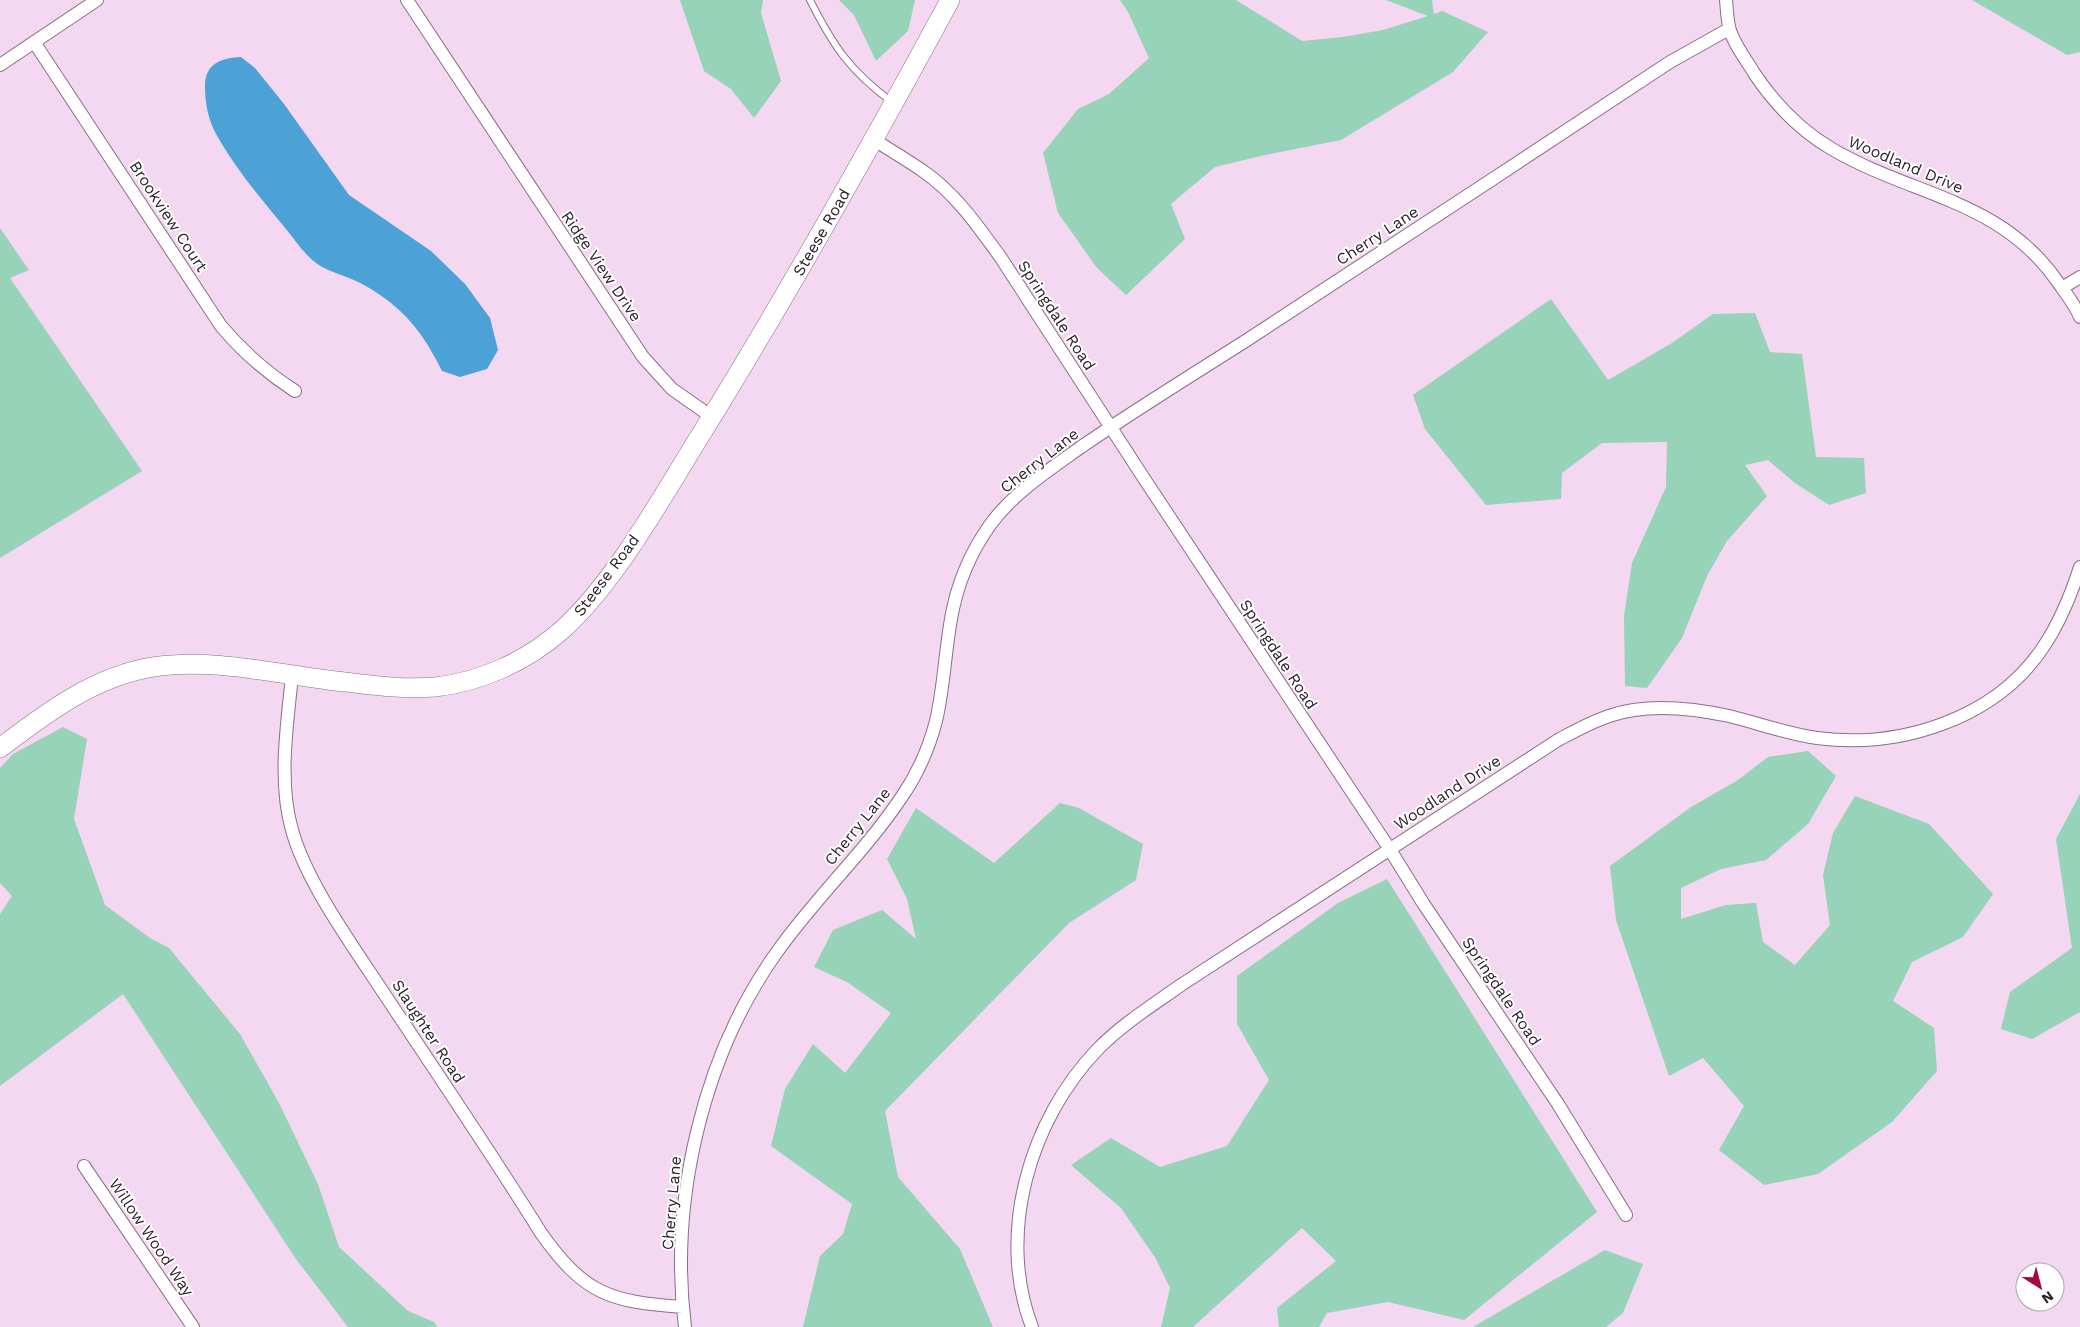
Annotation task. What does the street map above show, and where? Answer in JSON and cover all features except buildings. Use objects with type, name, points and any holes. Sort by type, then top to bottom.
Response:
[{"type":"street","points":[[0,65],[97,0]]},
{"type":"street","name":"Ridge View Drive","points":[[407,0],[642,357],[672,389],[712,417]]},
{"type":"street","name":"Steese Road","points":[[0,748],[35,722],[84,691],[128,673],[152,667],[192,664],[236,667],[292,676],[395,687],[434,687],[471,680],[505,668],[525,657],[562,629],[579,613],[602,586],[712,417],[780,303],[950,0]]},
{"type":"street","name":"Woodland Drive","points":[[1726,0],[1729,28],[1762,85],[1785,111],[1831,149],[1865,167],[1943,196],[1990,219],[2020,240],[2047,266],[2080,317]]},
{"type":"street","name":"Cherry Lane","points":[[686,1327],[683,1307],[682,1245],[687,1186],[692,1151],[712,1079],[738,1017],[756,983],[814,904],[890,813],[917,771],[928,747],[936,719],[950,620],[958,590],[967,563],[979,541],[1001,511],[1017,495],[1111,427],[1670,62],[1729,28]]},
{"type":"street","name":"Brookview Court","points":[[34,42],[221,326],[239,347],[263,368],[295,391]]},
{"type":"street","name":"Springdale Road","points":[[873,139],[923,171],[954,198],[1001,258],[1389,848],[1423,904],[1558,1104],[1626,1215]]},
{"type":"street","points":[[2062,288],[2080,277]]},
{"type":"street","name":"Woodland Drive","points":[[1032,1327],[1023,1291],[1018,1247],[1025,1183],[1033,1154],[1049,1117],[1083,1065],[1125,1025],[1181,985],[1389,848],[1558,740],[1611,715],[1636,710],[1662,708],[1696,710],[1816,738],[1840,741],[1869,741],[1895,738],[1953,720],[1993,697],[2028,666],[2043,648],[2056,626],[2080,567]]},
{"type":"street","name":"Slaughter Road","points":[[292,676],[285,765],[288,806],[292,831],[305,864],[321,894],[541,1232],[569,1269],[598,1291],[624,1300],[683,1307]]},
{"type":"street","name":"Willow Wood Way","points":[[84,1166],[193,1327]]},
{"type":"lane","points":[[810,0],[837,49],[855,72],[893,103]]},
{"type":"green space","points":[[680,0],[763,0],[761,13],[781,81],[754,118],[731,89],[704,71]]},
{"type":"green space","points":[[839,0],[915,0],[908,31],[876,61],[854,15]]},
{"type":"green space","points":[[1120,0],[1236,0],[1302,41],[1343,37],[1383,30],[1428,16],[1386,0],[1432,0],[1434,14],[1442,11],[1488,32],[1453,72],[1341,140],[1215,167],[1171,204],[1185,239],[1126,295],[1097,268],[1058,213],[1043,153],[1078,109],[1109,94],[1149,58],[1128,12]]},
{"type":"green space","points":[[1972,0],[2080,0],[2080,52],[2067,55]]},
{"type":"green space","points":[[0,228],[29,270],[10,278],[142,471],[0,558]]},
{"type":"green space","points":[[1551,299],[1608,380],[1672,343],[1713,314],[1755,313],[1770,352],[1802,354],[1816,457],[1864,458],[1866,493],[1829,505],[1795,483],[1768,460],[1745,465],[1767,496],[1727,541],[1707,576],[1682,638],[1647,688],[1625,686],[1624,616],[1632,563],[1666,487],[1667,442],[1602,443],[1562,473],[1561,499],[1486,505],[1425,429],[1413,395]]},
{"type":"green space","points":[[63,727],[87,739],[74,819],[105,905],[150,938],[169,948],[240,1034],[279,1103],[318,1184],[339,1247],[408,1311],[434,1322],[437,1327],[348,1327],[296,1259],[123,994],[0,1086],[0,914],[12,896],[0,883],[0,768],[13,754]]},
{"type":"green space","points":[[1808,751],[1836,776],[1808,824],[1766,860],[1721,869],[1681,888],[1681,919],[1726,905],[1756,903],[1763,942],[1795,965],[1830,925],[1823,875],[1833,833],[1855,796],[1929,824],[1993,894],[1963,937],[1912,962],[1893,1001],[1934,1028],[1937,1071],[1892,1122],[1818,1174],[1764,1185],[1719,1150],[1744,1106],[1703,1058],[1669,1076],[1616,920],[1610,866],[1691,807],[1738,780],[1768,757]]},
{"type":"green space","points":[[2080,794],[2080,1012],[2032,1039],[2001,1029],[2010,992],[2072,948],[2056,839]]},
{"type":"green space","points":[[1060,803],[1079,808],[1143,844],[1136,880],[1069,923],[885,1111],[898,1177],[960,1249],[993,1327],[803,1327],[820,1256],[843,1234],[852,1204],[771,1146],[785,1089],[813,1044],[845,1073],[891,1013],[847,982],[814,967],[833,930],[882,910],[916,939],[907,899],[887,859],[916,808],[994,863]]},
{"type":"green space","points":[[1387,879],[1597,1212],[1464,1320],[1388,1302],[1327,1313],[1319,1327],[1279,1327],[1277,1308],[1336,1261],[1302,1228],[1193,1327],[1161,1327],[1170,1288],[1156,1259],[1121,1208],[1071,1165],[1111,1138],[1160,1167],[1227,1146],[1269,1080],[1237,1024],[1237,976],[1338,903]]},
{"type":"green space","points":[[1605,1250],[1643,1264],[1623,1313],[1606,1327],[1473,1327]]},
{"type":"water","points":[[241,57],[255,68],[284,104],[349,195],[431,251],[465,284],[490,318],[498,350],[487,369],[460,377],[442,371],[419,332],[400,311],[364,285],[316,263],[258,195],[231,159],[216,134],[209,117],[206,99],[206,78],[211,67],[227,59]]}]
